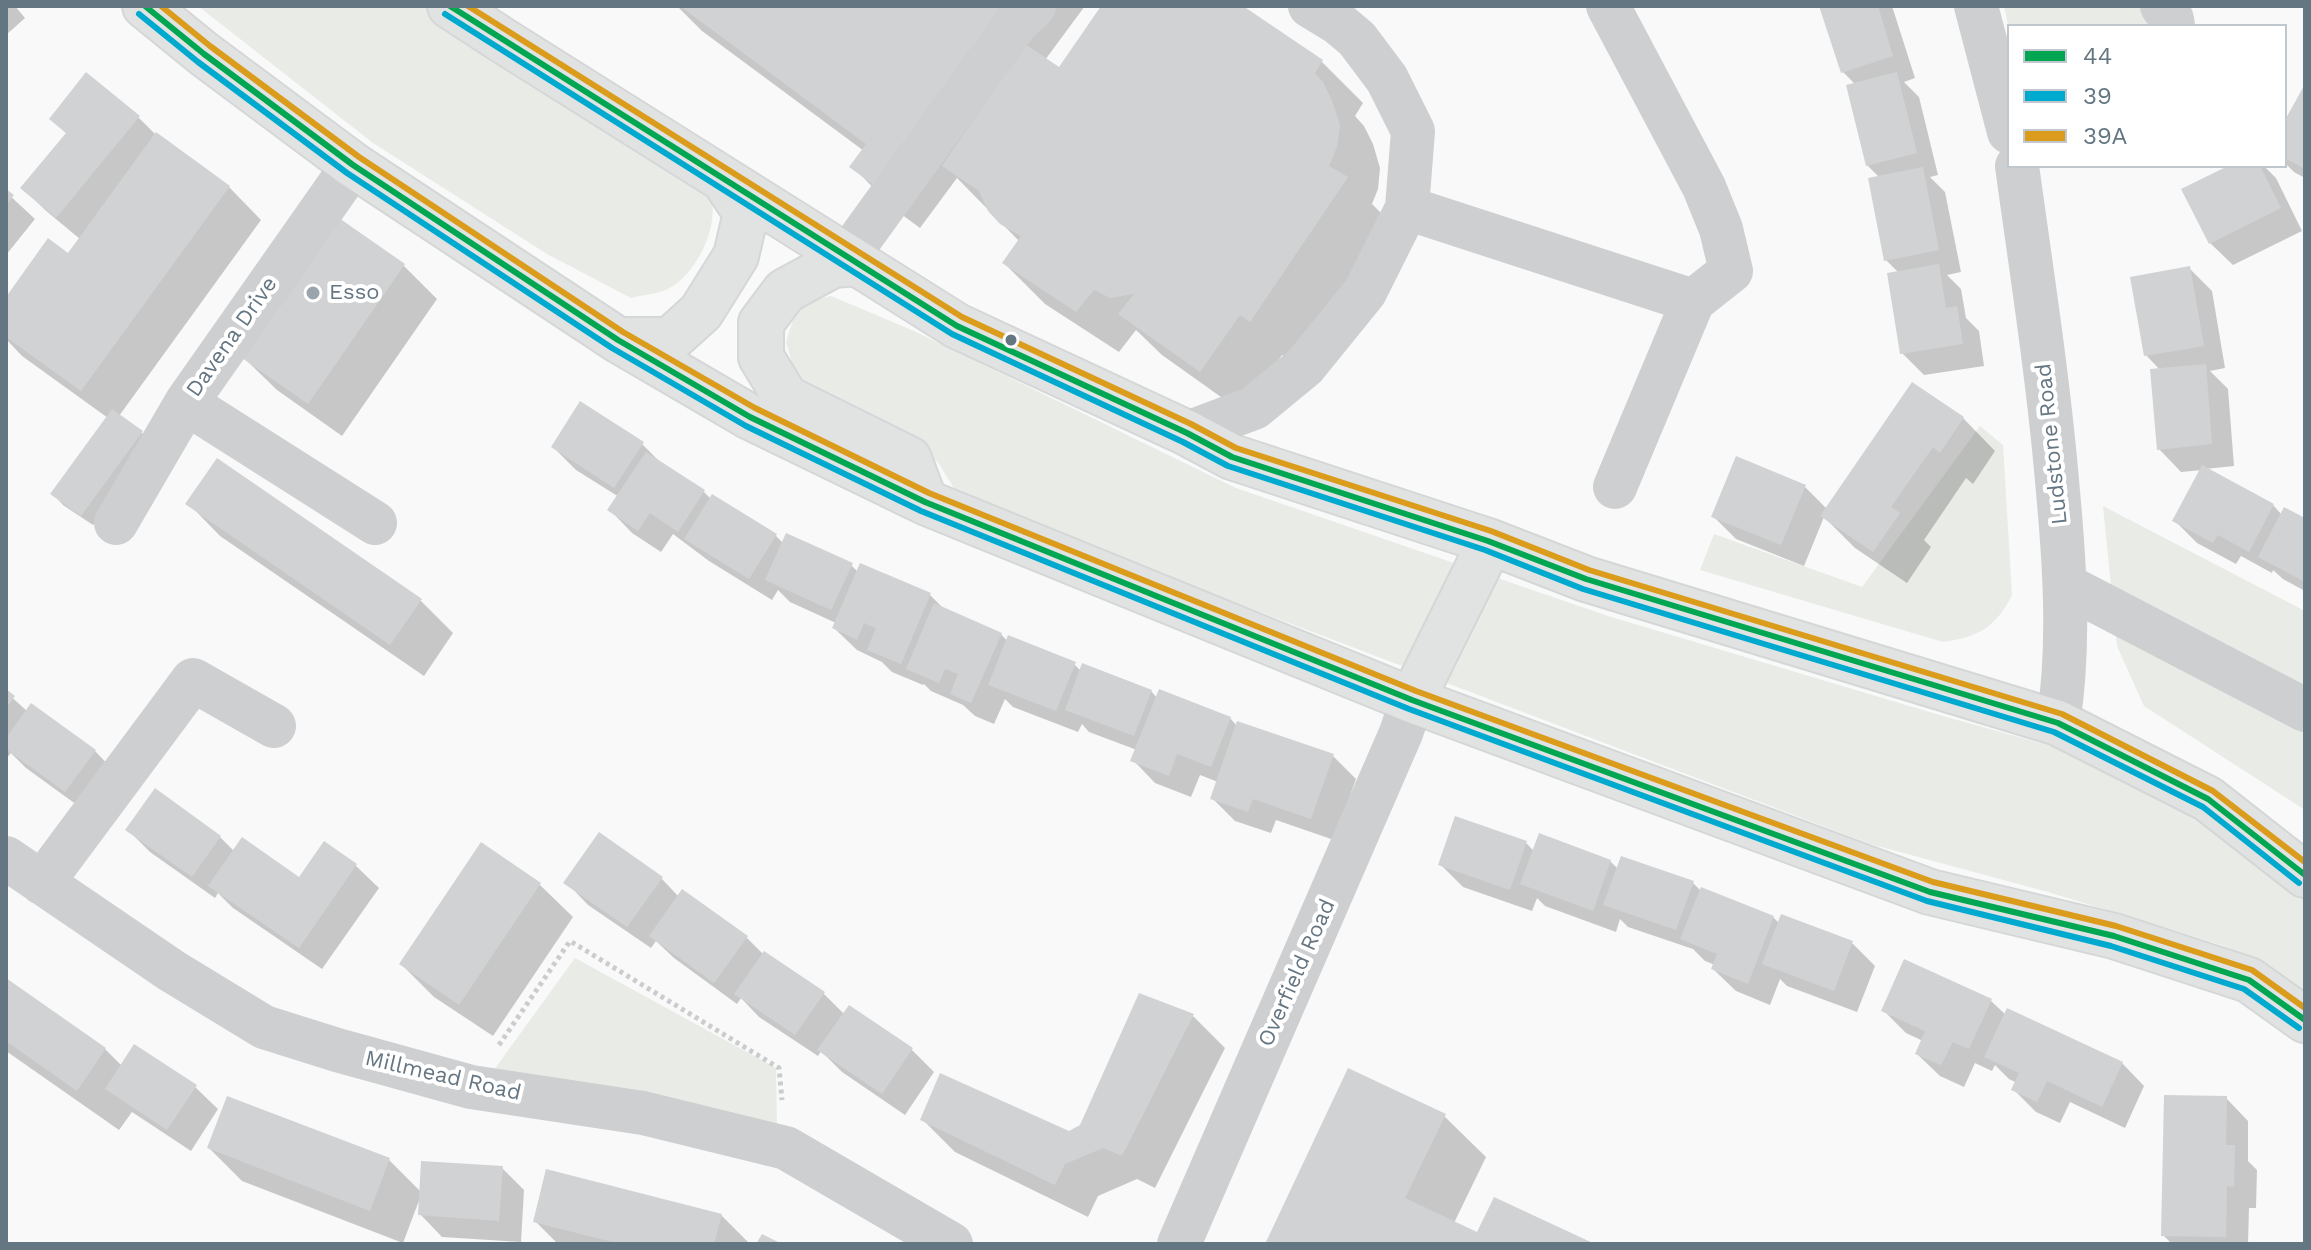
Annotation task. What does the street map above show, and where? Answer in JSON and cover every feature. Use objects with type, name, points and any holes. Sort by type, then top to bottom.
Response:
[{"type":"main road","points":[[145,6],[353,165],[618,340],[750,417],[925,502],[1412,700],[1930,892],[2114,936],[2249,980],[2305,1020]]},
{"type":"main road","points":[[450,6],[957,326],[1232,457],[1488,541],[1586,579],[2058,723],[2208,799],[2305,875]]},
{"type":"main road","points":[[618,340],[670,340],[701,312],[736,256],[746,213],[724,180]]},
{"type":"main road","points":[[852,260],[833,265],[785,291],[761,323],[761,357],[786,398],[909,459],[925,502]]},
{"type":"main road","points":[[1412,700],[1488,541]]},
{"type":"street","points":[[852,260],[1016,23],[1034,6]]},
{"type":"street","points":[[1187,433],[1254,408],[1305,366],[1365,292],[1407,208],[1413,131],[1387,79],[1357,39],[1310,6]]},
{"type":"street","points":[[1608,6],[1704,187],[1721,229],[1731,271],[1693,301],[1615,487]]},
{"type":"street","points":[[1976,6],[2007,124]]},
{"type":"street","points":[[2162,6],[2173,24]]},
{"type":"street","name":"Davena Drive","points":[[353,165],[186,403],[375,523]]},
{"type":"street","name":"Ludstone Road","points":[[2017,168],[2051,410],[2065,585],[2062,701],[2058,723]]},
{"type":"street","points":[[1407,208],[1693,301]]},
{"type":"street","points":[[116,523],[186,403]]},
{"type":"street","points":[[2065,585],[2305,710]]},
{"type":"street","points":[[42,883],[193,680],[274,726]]},
{"type":"street","name":"Overfield Road","points":[[1179,1244],[1401,733],[1412,700]]},
{"type":"street","name":"Millmead Road","points":[[6,858],[172,971],[264,1027],[471,1087],[643,1113],[786,1148],[951,1244]]},
{"type":"path","points":[[471,1087],[570,941],[779,1068],[786,1148]]},
{"type":"shaded area","points":[[198,6],[426,6],[702,187],[711,201],[713,214],[702,252],[678,283],[668,289],[631,298],[547,254],[373,143]]},
{"type":"shaded area","points":[[2004,6],[2139,6],[2148,24],[2008,24]]},
{"type":"shaded area","points":[[831,296],[914,331],[1236,488],[1608,616],[2080,754],[2193,813],[2305,898],[2305,991],[2224,946],[2048,892],[1870,844],[1231,601],[957,493],[937,461],[797,380],[786,342],[798,304]]},
{"type":"shaded area","points":[[1980,426],[2003,445],[2012,595],[2000,615],[1985,629],[1943,642],[1700,570],[1714,534],[1862,587]]},
{"type":"shaded area","points":[[2103,506],[2305,611],[2305,810],[2144,706],[2117,646]]},
{"type":"shaded area","points":[[575,958],[776,1068],[777,1130],[491,1074]]},
{"type":"building","points":[[680,6],[1013,6],[878,188],[849,167],[866,144]]},
{"type":"building","points":[[1101,6],[1243,6],[1323,60],[1315,73],[1323,82],[1340,125],[1337,147],[1329,166],[1348,177],[1250,322],[1240,315],[1200,372],[1118,314],[1134,294],[1110,298],[1094,290],[1076,312],[1002,263],[1021,236],[1000,224],[988,211],[979,191],[942,166],[1025,44],[1059,67]]},
{"type":"building","points":[[1819,6],[1878,6],[1893,56],[1841,73]]},
{"type":"building","points":[[86,72],[140,116],[56,218],[20,188],[66,133],[49,119]]},
{"type":"building","points":[[1897,72],[1917,153],[1866,166],[1846,85]]},
{"type":"building","points":[[2305,84],[2305,169],[2287,159],[2287,116]]},
{"type":"building","points":[[156,132],[230,186],[81,391],[6,337],[6,297],[48,238],[68,253]]},
{"type":"building","points":[[1923,167],[1939,250],[1884,261],[1868,178]]},
{"type":"building","points":[[2224,168],[2261,168],[2281,208],[2209,244],[2181,189]]},
{"type":"building","points":[[6,189],[14,195],[6,205]]},
{"type":"building","points":[[339,218],[405,264],[308,404],[242,358]]},
{"type":"building","points":[[1939,264],[1946,308],[1957,306],[1963,344],[1900,354],[1887,273]]},
{"type":"building","points":[[2190,266],[2204,346],[2144,356],[2130,277]]},
{"type":"building","points":[[2206,364],[2212,444],[2157,450],[2150,369]]},
{"type":"building","points":[[1912,382],[1964,417],[1940,453],[1933,447],[1891,507],[1900,513],[1873,552],[1820,516]]},
{"type":"building","points":[[580,401],[644,442],[614,488],[551,447]]},
{"type":"building","points":[[112,409],[143,431],[81,516],[50,494]]},
{"type":"building","points":[[646,452],[705,490],[678,532],[650,513],[638,531],[607,510]]},
{"type":"building","points":[[1736,456],[1806,485],[1781,545],[1711,517]]},
{"type":"building","points":[[217,458],[422,599],[390,645],[185,504]]},
{"type":"building","points":[[2202,465],[2274,504],[2249,552],[2218,535],[2213,543],[2172,521]]},
{"type":"building","points":[[712,494],[777,534],[749,579],[684,539]]},
{"type":"building","points":[[2284,507],[2305,518],[2305,582],[2258,557]]},
{"type":"building","points":[[786,533],[853,563],[831,610],[765,580]]},
{"type":"building","points":[[860,563],[931,593],[901,664],[867,650],[876,628],[864,623],[857,640],[832,628]]},
{"type":"building","points":[[934,603],[1002,633],[971,703],[950,694],[958,674],[945,669],[939,683],[906,669]]},
{"type":"building","points":[[1008,635],[1076,662],[1056,711],[988,685]]},
{"type":"building","points":[[1082,663],[1152,690],[1134,736],[1065,710]]},
{"type":"building","points":[[6,689],[15,696],[6,708]]},
{"type":"building","points":[[1159,689],[1231,717],[1211,767],[1177,754],[1169,776],[1130,761]]},
{"type":"building","points":[[31,703],[96,750],[65,792],[6,749],[6,738]]},
{"type":"building","points":[[1237,721],[1334,754],[1311,819],[1253,799],[1248,812],[1210,799]]},
{"type":"building","points":[[155,788],[221,836],[192,877],[125,830]]},
{"type":"building","points":[[1455,816],[1527,841],[1510,890],[1438,865]]},
{"type":"building","points":[[599,832],[663,877],[627,927],[563,883]]},
{"type":"building","points":[[1539,833],[1611,860],[1593,911],[1520,884]]},
{"type":"building","points":[[242,837],[299,877],[324,841],[357,864],[299,948],[208,886]]},
{"type":"building","points":[[481,842],[541,883],[459,1005],[399,964]]},
{"type":"building","points":[[1621,856],[1694,881],[1676,930],[1603,905]]},
{"type":"building","points":[[1701,887],[1774,916],[1748,984],[1711,969],[1717,954],[1680,939]]},
{"type":"building","points":[[682,889],[748,936],[714,983],[649,936]]},
{"type":"building","points":[[1781,914],[1853,941],[1834,991],[1762,964]]},
{"type":"building","points":[[764,951],[825,992],[795,1035],[734,994]]},
{"type":"building","points":[[1904,959],[1992,999],[1969,1049],[1953,1042],[1941,1065],[1915,1054],[1925,1031],[1881,1011]]},
{"type":"building","points":[[6,978],[106,1048],[77,1091],[6,1041]]},
{"type":"building","points":[[1139,993],[1194,1014],[1122,1156],[1103,1148],[1065,1164],[1055,1185],[920,1120],[940,1073],[1069,1131],[1080,1125]]},
{"type":"building","points":[[849,1005],[913,1048],[882,1094],[817,1050]]},
{"type":"building","points":[[2007,1008],[2123,1062],[2102,1107],[2047,1081],[2037,1102],[2011,1090],[2019,1073],[1984,1057]]},
{"type":"building","points":[[134,1044],[197,1085],[167,1130],[105,1089]]},
{"type":"building","points":[[1348,1068],[1446,1114],[1405,1198],[1477,1232],[1494,1197],[1595,1244],[1265,1244]]},
{"type":"building","points":[[2164,1095],[2227,1096],[2226,1145],[2235,1145],[2234,1187],[2227,1186],[2226,1237],[2161,1236]]},
{"type":"building","points":[[227,1096],[390,1158],[370,1211],[207,1148]]},
{"type":"building","points":[[421,1161],[503,1166],[499,1221],[418,1215]]},
{"type":"building","points":[[546,1169],[722,1214],[714,1244],[621,1244],[533,1222]]},
{"type":"building","points":[[762,1234],[782,1244],[756,1244]]},
{"type":"transit line","name":"44","points":[[145,6],[353,165],[618,340],[750,417],[925,502],[1412,700],[1930,892],[2114,936],[2249,980],[2305,1020]]},
{"type":"transit line","name":"39A","points":[[161,6],[359,157],[623,332],[755,408],[929,493],[1416,691],[1933,882],[2116,926],[2252,970],[2305,1008]]},
{"type":"transit line","name":"44","points":[[450,6],[957,326],[1232,457],[1488,541],[1586,579],[2058,723],[2208,799],[2305,875]]},
{"type":"transit line","name":"39A","points":[[468,6],[962,317],[1236,448],[1491,531],[1589,570],[2062,714],[2213,791],[2305,862]]},
{"type":"transit line","name":"39","points":[[139,14],[347,173],[612,348],[746,426],[921,511],[1409,709],[1927,901],[2111,946],[2244,989],[2299,1028]]},
{"type":"transit line","name":"39","points":[[445,14],[952,334],[1228,466],[1485,550],[1583,589],[2054,732],[2203,807],[2299,883]]},
{"type":"place","name":"Esso","points":[[313,293]]}]
